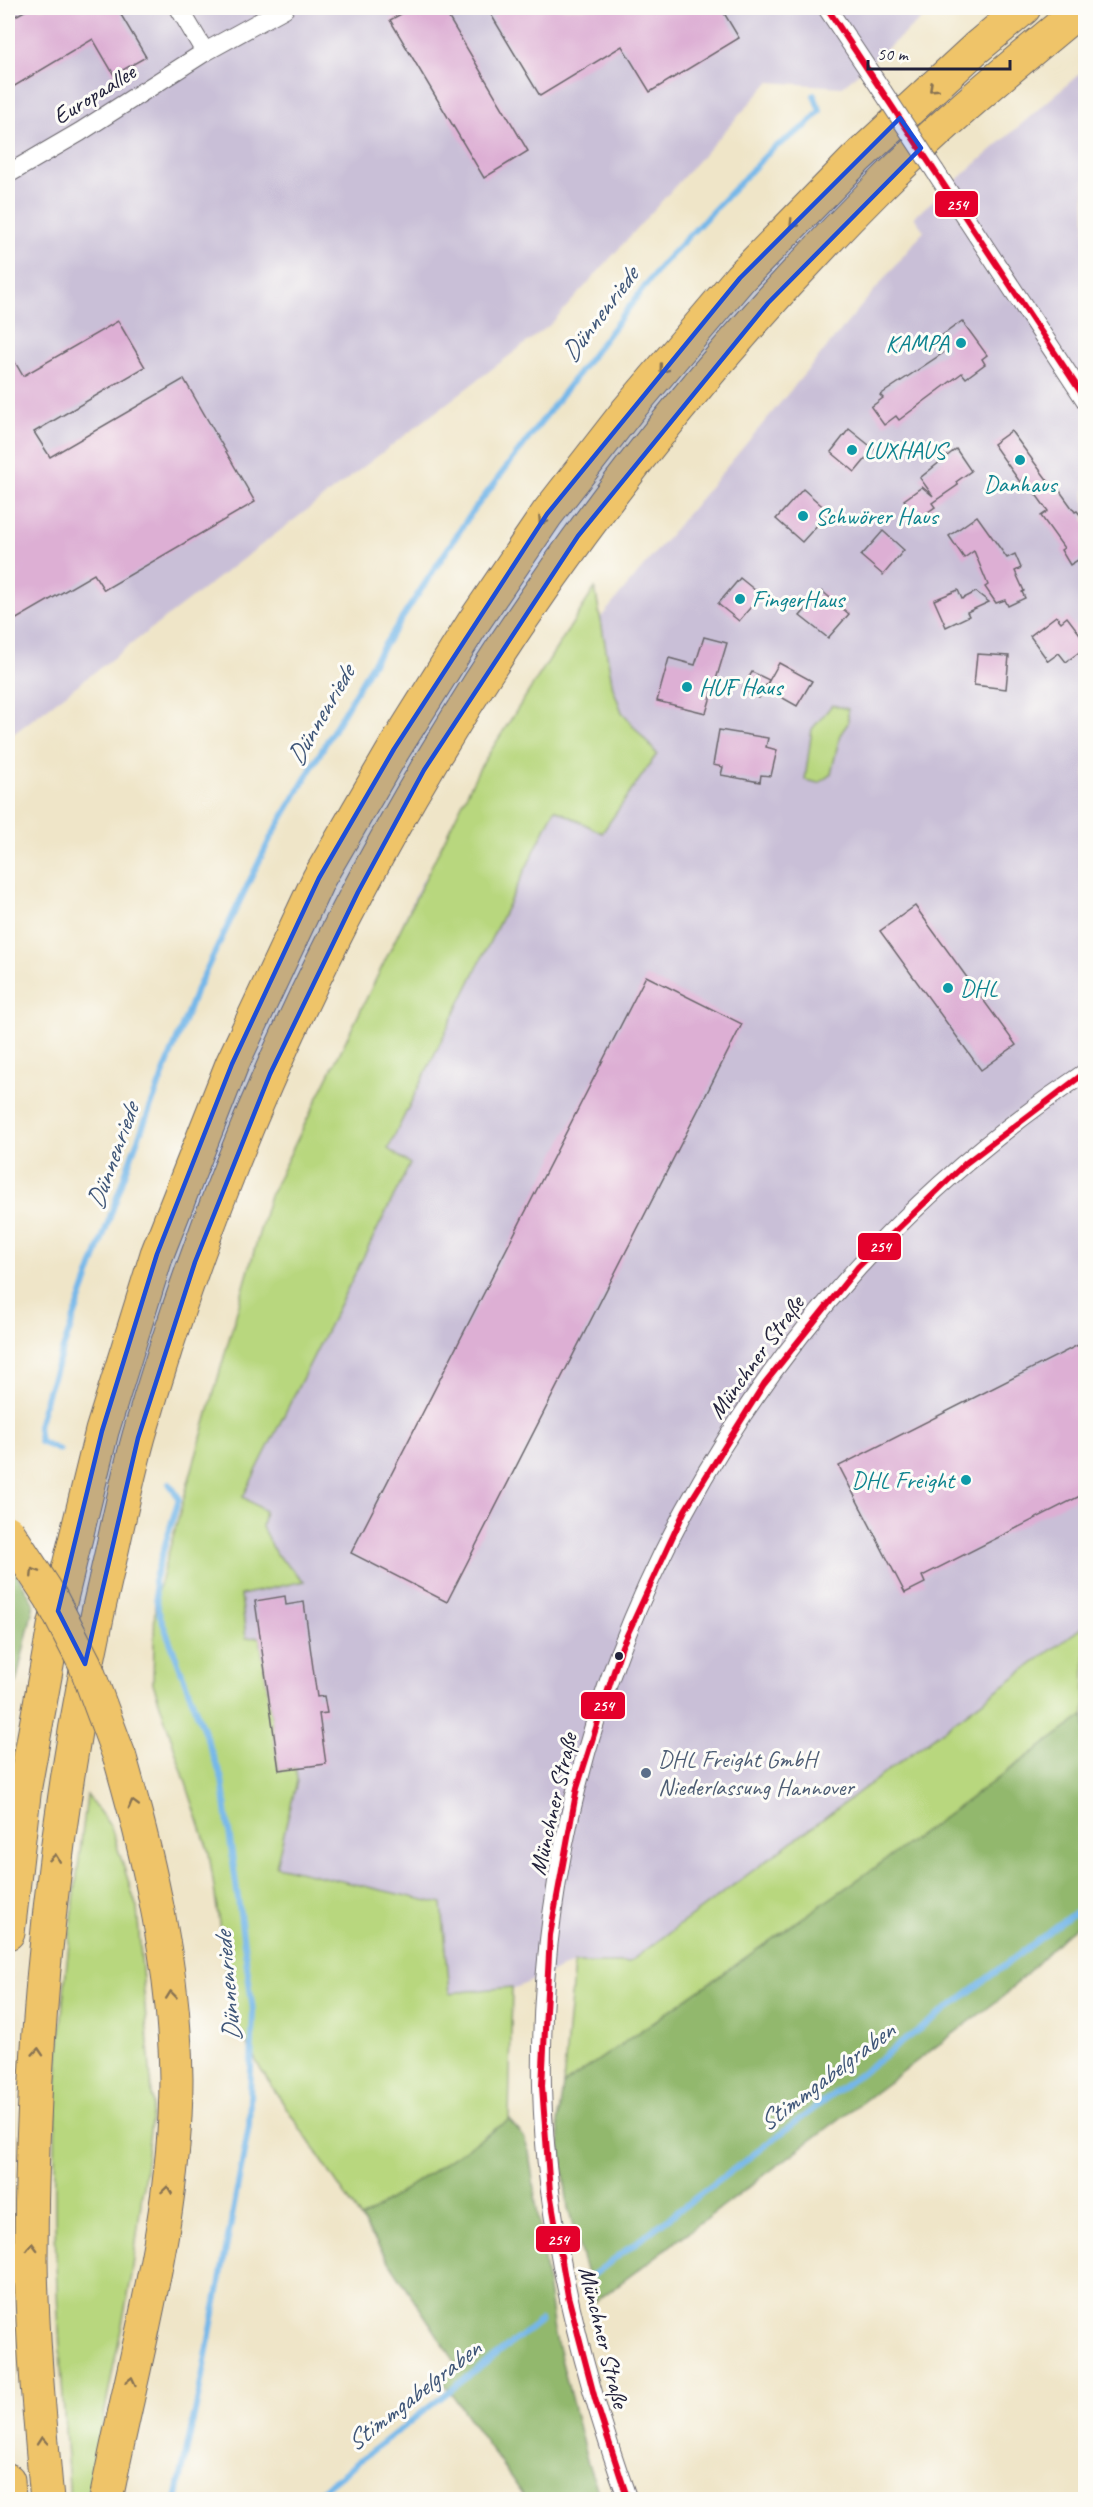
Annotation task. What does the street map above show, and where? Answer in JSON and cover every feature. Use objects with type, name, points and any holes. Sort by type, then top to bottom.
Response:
[{"type":"highway","points":[[8,1933],[25,1786],[54,1627],[102,1431],[165,1233],[232,1064],[319,878],[394,749],[473,623],[547,514],[628,410],[740,278],[856,159],[976,48],[1024,8]]},
{"type":"highway","points":[[47,2499],[31,2267],[33,2117],[43,1966],[63,1790],[96,1615],[138,1438],[195,1262],[231,1168],[312,982],[424,770],[527,609],[578,536],[660,430],[777,295],[883,183],[999,76],[1082,8]]},
{"type":"highway","points":[[8,1532],[51,1598],[85,1664],[120,1758],[142,1836],[170,1983],[176,2079],[172,2155],[156,2274],[106,2499]]},
{"type":"highway","points":[[8,2480],[9,2499]]},
{"type":"street","points":[[179,8],[205,52]]},
{"type":"street","name":"Europaallee","points":[[8,174],[80,132],[205,52],[285,8]]},
{"type":"street","points":[[827,8],[1086,401]]},
{"type":"street","name":"Münchner Straße","points":[[628,2499],[603,2430],[568,2298],[554,2216],[545,2143],[542,2089],[543,2025],[558,1883],[571,1815],[610,1677],[626,1633],[679,1519],[736,1423],[800,1335],[872,1251],[949,1175],[996,1137],[1086,1072]]},
{"type":"highlighted area","points":[[900,118],[921,148],[768,303],[578,536],[424,770],[358,892],[270,1074],[195,1262],[138,1438],[85,1664],[58,1611],[102,1431],[157,1254],[232,1064],[319,878],[394,749],[547,514],[740,278]]},
{"type":"shaded area","points":[[8,8],[934,8],[842,87],[769,82],[551,324],[8,738]]},
{"type":"shaded area","points":[[1085,69],[1085,1625],[628,1964],[574,1963],[503,1993],[272,2003],[205,1427],[278,1190],[422,881],[567,658],[924,231],[914,217]]},
{"type":"green space","points":[[595,588],[613,688],[622,712],[657,754],[602,833],[555,809],[388,1149],[410,1164],[243,1497],[265,1511],[262,1527],[276,1554],[304,1581],[241,1595],[246,1638],[260,1637],[279,1770],[296,1768],[297,1781],[276,1866],[442,1904],[450,1993],[512,1987],[509,2120],[361,2219],[261,2070],[232,2014],[209,1853],[153,1683],[155,1600],[270,1195],[479,769]]},
{"type":"green space","points":[[832,705],[848,709],[848,723],[840,735],[831,774],[819,783],[805,780],[812,729]]},
{"type":"green space","points":[[8,1559],[34,1604],[8,1718]]},
{"type":"green space","points":[[1085,1625],[1085,1715],[877,1866],[563,2085],[574,1963],[628,1963]]},
{"type":"green space","points":[[1085,1715],[1085,1919],[1065,1935],[1005,1995],[595,2302],[568,2208],[558,2123],[563,2085],[877,1866]]},
{"type":"green space","points":[[87,1795],[111,1827],[137,1908],[153,2106],[132,2275],[87,2499],[70,2500],[57,2292],[55,2137],[62,2012]]},
{"type":"green space","points":[[509,2120],[524,2137],[529,2152],[554,2331],[588,2464],[601,2499],[526,2499],[439,2376],[456,2363],[361,2219]]},
{"type":"building","points":[[30,8],[117,8],[146,57],[114,75],[93,39],[8,90],[8,20]]},
{"type":"building","points":[[412,8],[443,8],[528,151],[484,178],[390,20]]},
{"type":"building","points":[[487,8],[721,8],[739,38],[650,92],[622,46],[540,96]]},
{"type":"building","points":[[118,321],[145,367],[34,432],[50,457],[184,379],[255,502],[104,590],[94,574],[8,624],[8,350],[23,376]]},
{"type":"building","points":[[962,321],[987,355],[982,359],[985,364],[966,378],[962,373],[899,420],[896,416],[884,425],[871,407],[883,398],[880,395],[949,349],[940,337]]},
{"type":"building","name":"LUXHAUS","points":[[849,429],[874,449],[855,472],[831,452]]},
{"type":"building","points":[[1011,431],[1054,489],[1057,487],[1075,512],[1077,511],[1086,522],[1086,555],[1070,565],[1061,550],[1064,548],[1041,516],[1048,511],[1024,478],[1020,482],[993,444]]},
{"type":"building","points":[[956,449],[971,471],[956,482],[958,485],[932,503],[935,507],[918,519],[904,500],[922,487],[933,496],[920,478]]},
{"type":"building","name":"Schwörer Haus","points":[[803,489],[829,512],[802,542],[776,519]]},
{"type":"building","points":[[977,516],[1007,558],[1015,554],[1021,568],[1015,571],[1025,598],[1008,606],[1005,600],[996,603],[985,587],[988,585],[974,551],[964,558],[949,536]]},
{"type":"building","points":[[883,531],[904,550],[883,575],[861,556]]},
{"type":"building","name":"FingerHaus","points":[[740,578],[761,595],[739,621],[718,604]]},
{"type":"building","points":[[958,590],[962,599],[976,592],[989,602],[967,612],[969,616],[946,627],[934,600]]},
{"type":"building","points":[[822,591],[849,614],[828,638],[800,616]]},
{"type":"building","points":[[1056,616],[1061,622],[1067,617],[1086,642],[1086,647],[1066,662],[1059,653],[1048,661],[1030,636]]},
{"type":"building","name":"HUF Haus","points":[[704,637],[727,643],[706,713],[657,701],[669,658],[695,665]]},
{"type":"building","points":[[977,654],[1009,656],[1006,689],[974,685]]},
{"type":"building","points":[[779,663],[812,681],[797,706],[765,688]]},
{"type":"building","points":[[752,672],[769,680],[759,698],[742,689]]},
{"type":"building","points":[[719,730],[768,738],[766,747],[777,750],[771,776],[761,775],[760,782],[721,775],[723,767],[713,765]]},
{"type":"building","name":"DHL","points":[[915,906],[1016,1045],[981,1070],[880,931]]},
{"type":"building","points":[[646,976],[742,1024],[447,1602],[351,1553]]},
{"type":"building","name":"DHL Freight","points":[[1086,1341],[1086,1493],[922,1576],[925,1583],[905,1593],[839,1466]]},
{"type":"building","points":[[285,1596],[286,1605],[304,1602],[317,1697],[324,1696],[327,1713],[319,1714],[326,1764],[279,1770],[255,1601]]},
{"type":"waterway","name":"Dünnenriede","points":[[59,1450],[40,1442],[38,1426],[48,1391],[133,1152],[195,993],[270,839],[372,664],[470,515],[662,264],[771,150],[806,126],[820,111],[814,95]]},
{"type":"waterway","name":"Dünnenriede","points":[[169,1483],[179,1498],[154,1581],[158,1610],[222,1779],[253,2011],[249,2126],[199,2393],[176,2500]]},
{"type":"waterway","name":"Stimmgabelgraben","points":[[589,2278],[1086,1904]]},
{"type":"waterway","name":"Stimmgabelgraben","points":[[309,2500],[540,2321]]},
{"type":"transit line","name":"254","points":[[827,8],[1086,400]]},
{"type":"transit line","name":"254","points":[[628,2500],[595,2399],[568,2296],[550,2192],[542,2086],[550,1935],[577,1788],[622,1646],[685,1510],[764,1384],[858,1267],[966,1163],[1086,1072]]},
{"type":"place","name":"KAMPA","points":[[961,343]]},
{"type":"place","name":"LUXHAUS","points":[[852,450]]},
{"type":"place","name":"Danhaus","points":[[1020,460]]},
{"type":"place","name":"Schwörer Haus","points":[[803,516]]},
{"type":"place","name":"FingerHaus","points":[[740,599]]},
{"type":"place","name":"HUF Haus","points":[[687,687]]},
{"type":"place","name":"DHL","points":[[948,988]]},
{"type":"place","name":"DHL Freight","points":[[966,1480]]},
{"type":"place","name":"DHL Freight GmbH Niederlassung Hannover","points":[[646,1773]]}]
